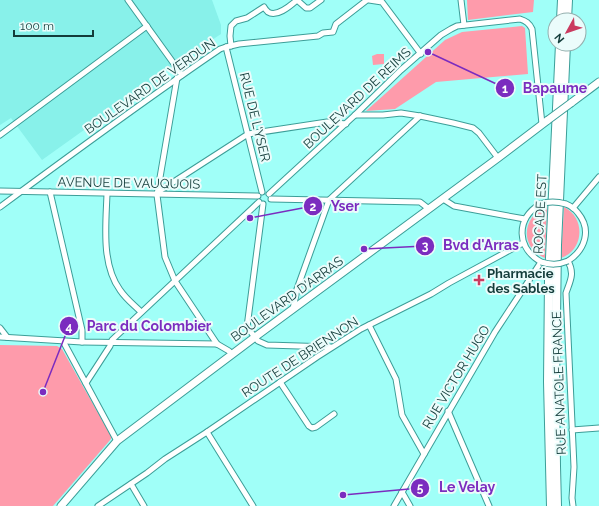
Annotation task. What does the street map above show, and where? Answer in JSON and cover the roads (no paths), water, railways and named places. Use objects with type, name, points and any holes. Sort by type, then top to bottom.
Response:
[{"type":"highway","points":[[561,12],[562,0]]},
{"type":"highway","points":[[567,12],[568,0]]},
{"type":"highway","name":"ROCADE EST","points":[[551,506],[548,382],[549,279],[560,52]]},
{"type":"highway","name":"ROCADE EST","points":[[558,506],[555,390],[557,245],[566,52]]},
{"type":"main road","name":"BOULEVARD D'ARRAS","points":[[61,506],[117,441],[599,82]]},
{"type":"street","points":[[128,0],[182,75]]},
{"type":"street","points":[[297,0],[306,8],[310,8],[321,0]]},
{"type":"street","name":"RUE DE L'YSER","points":[[262,192],[228,46],[231,26],[236,21],[247,18],[264,7],[273,14],[278,13],[297,0]]},
{"type":"street","name":"BOULEVARD DE VERDUN","points":[[0,207],[177,78],[228,46],[318,36],[323,33],[333,32],[336,24],[368,0],[383,1],[421,54]]},
{"type":"street","points":[[462,0],[464,26]]},
{"type":"street","name":"BOULEVARD DE REIMS","points":[[269,194],[355,116],[401,70],[442,35],[457,26],[520,19],[526,20],[530,24],[532,29],[545,122]]},
{"type":"street","points":[[0,135],[147,26]]},
{"type":"street","points":[[177,78],[157,193],[165,257],[175,281],[217,344],[232,354]]},
{"type":"street","points":[[355,116],[401,113],[453,122],[473,128],[479,133],[498,158]]},
{"type":"street","points":[[293,310],[297,289],[329,200],[420,116]]},
{"type":"street","points":[[157,193],[248,134],[327,122],[346,124]]},
{"type":"street","points":[[573,208],[599,177]]},
{"type":"street","name":"AVENUE DE VAUQUOIS","points":[[0,191],[258,196]]},
{"type":"street","points":[[50,192],[82,330],[82,342]]},
{"type":"street","points":[[271,199],[269,194],[265,192],[262,192],[258,196],[258,200],[261,203],[247,327],[258,341],[267,345],[332,348]]},
{"type":"street","points":[[107,194],[106,246],[111,272],[119,289],[141,312]]},
{"type":"street","points":[[271,199],[420,202],[429,209]]},
{"type":"street","points":[[261,203],[267,204],[271,199]]},
{"type":"street","points":[[443,199],[454,206],[525,219]]},
{"type":"street","points":[[548,201],[557,201],[573,208],[578,213],[584,225],[585,232],[583,246],[579,252],[568,261],[555,265],[541,262],[530,254],[523,243],[522,235],[522,227],[528,213],[540,204],[548,201]]},
{"type":"street","points":[[86,383],[112,340],[261,203]]},
{"type":"street","name":"ROUTE DE BRIENNON","points":[[98,506],[158,464],[361,329],[431,294],[523,243]]},
{"type":"street","name":"RUE ANATOLE FRANCE","points":[[568,261],[572,271],[566,293],[574,466],[573,506]]},
{"type":"street","name":"RUE VICTOR HUGO","points":[[394,506],[495,332],[541,262]]},
{"type":"street","points":[[369,325],[396,379],[402,415],[424,454]]},
{"type":"street","points":[[0,328],[6,337]]},
{"type":"street","points":[[0,337],[111,343],[217,344]]},
{"type":"street","points":[[63,341],[117,441]]},
{"type":"street","points":[[280,382],[309,426],[312,428],[316,427],[334,414]]},
{"type":"street","points":[[448,411],[489,506]]},
{"type":"street","points":[[572,430],[599,428]]},
{"type":"street","points":[[207,432],[253,506]]},
{"type":"street","points":[[131,484],[144,506]]},
{"type":"street","points":[[402,492],[410,506]]},
{"type":"place","name":"Bapaume","points":[[428,52]]},
{"type":"place","name":"Yser","points":[[250,218]]},
{"type":"place","name":"Bvd d'Arras","points":[[364,249]]},
{"type":"place","name":"Pharmacie des Sables","points":[[479,280]]},
{"type":"place","name":"Parc du Colombier","points":[[43,392]]},
{"type":"place","name":"Le Velay","points":[[343,495]]}]
